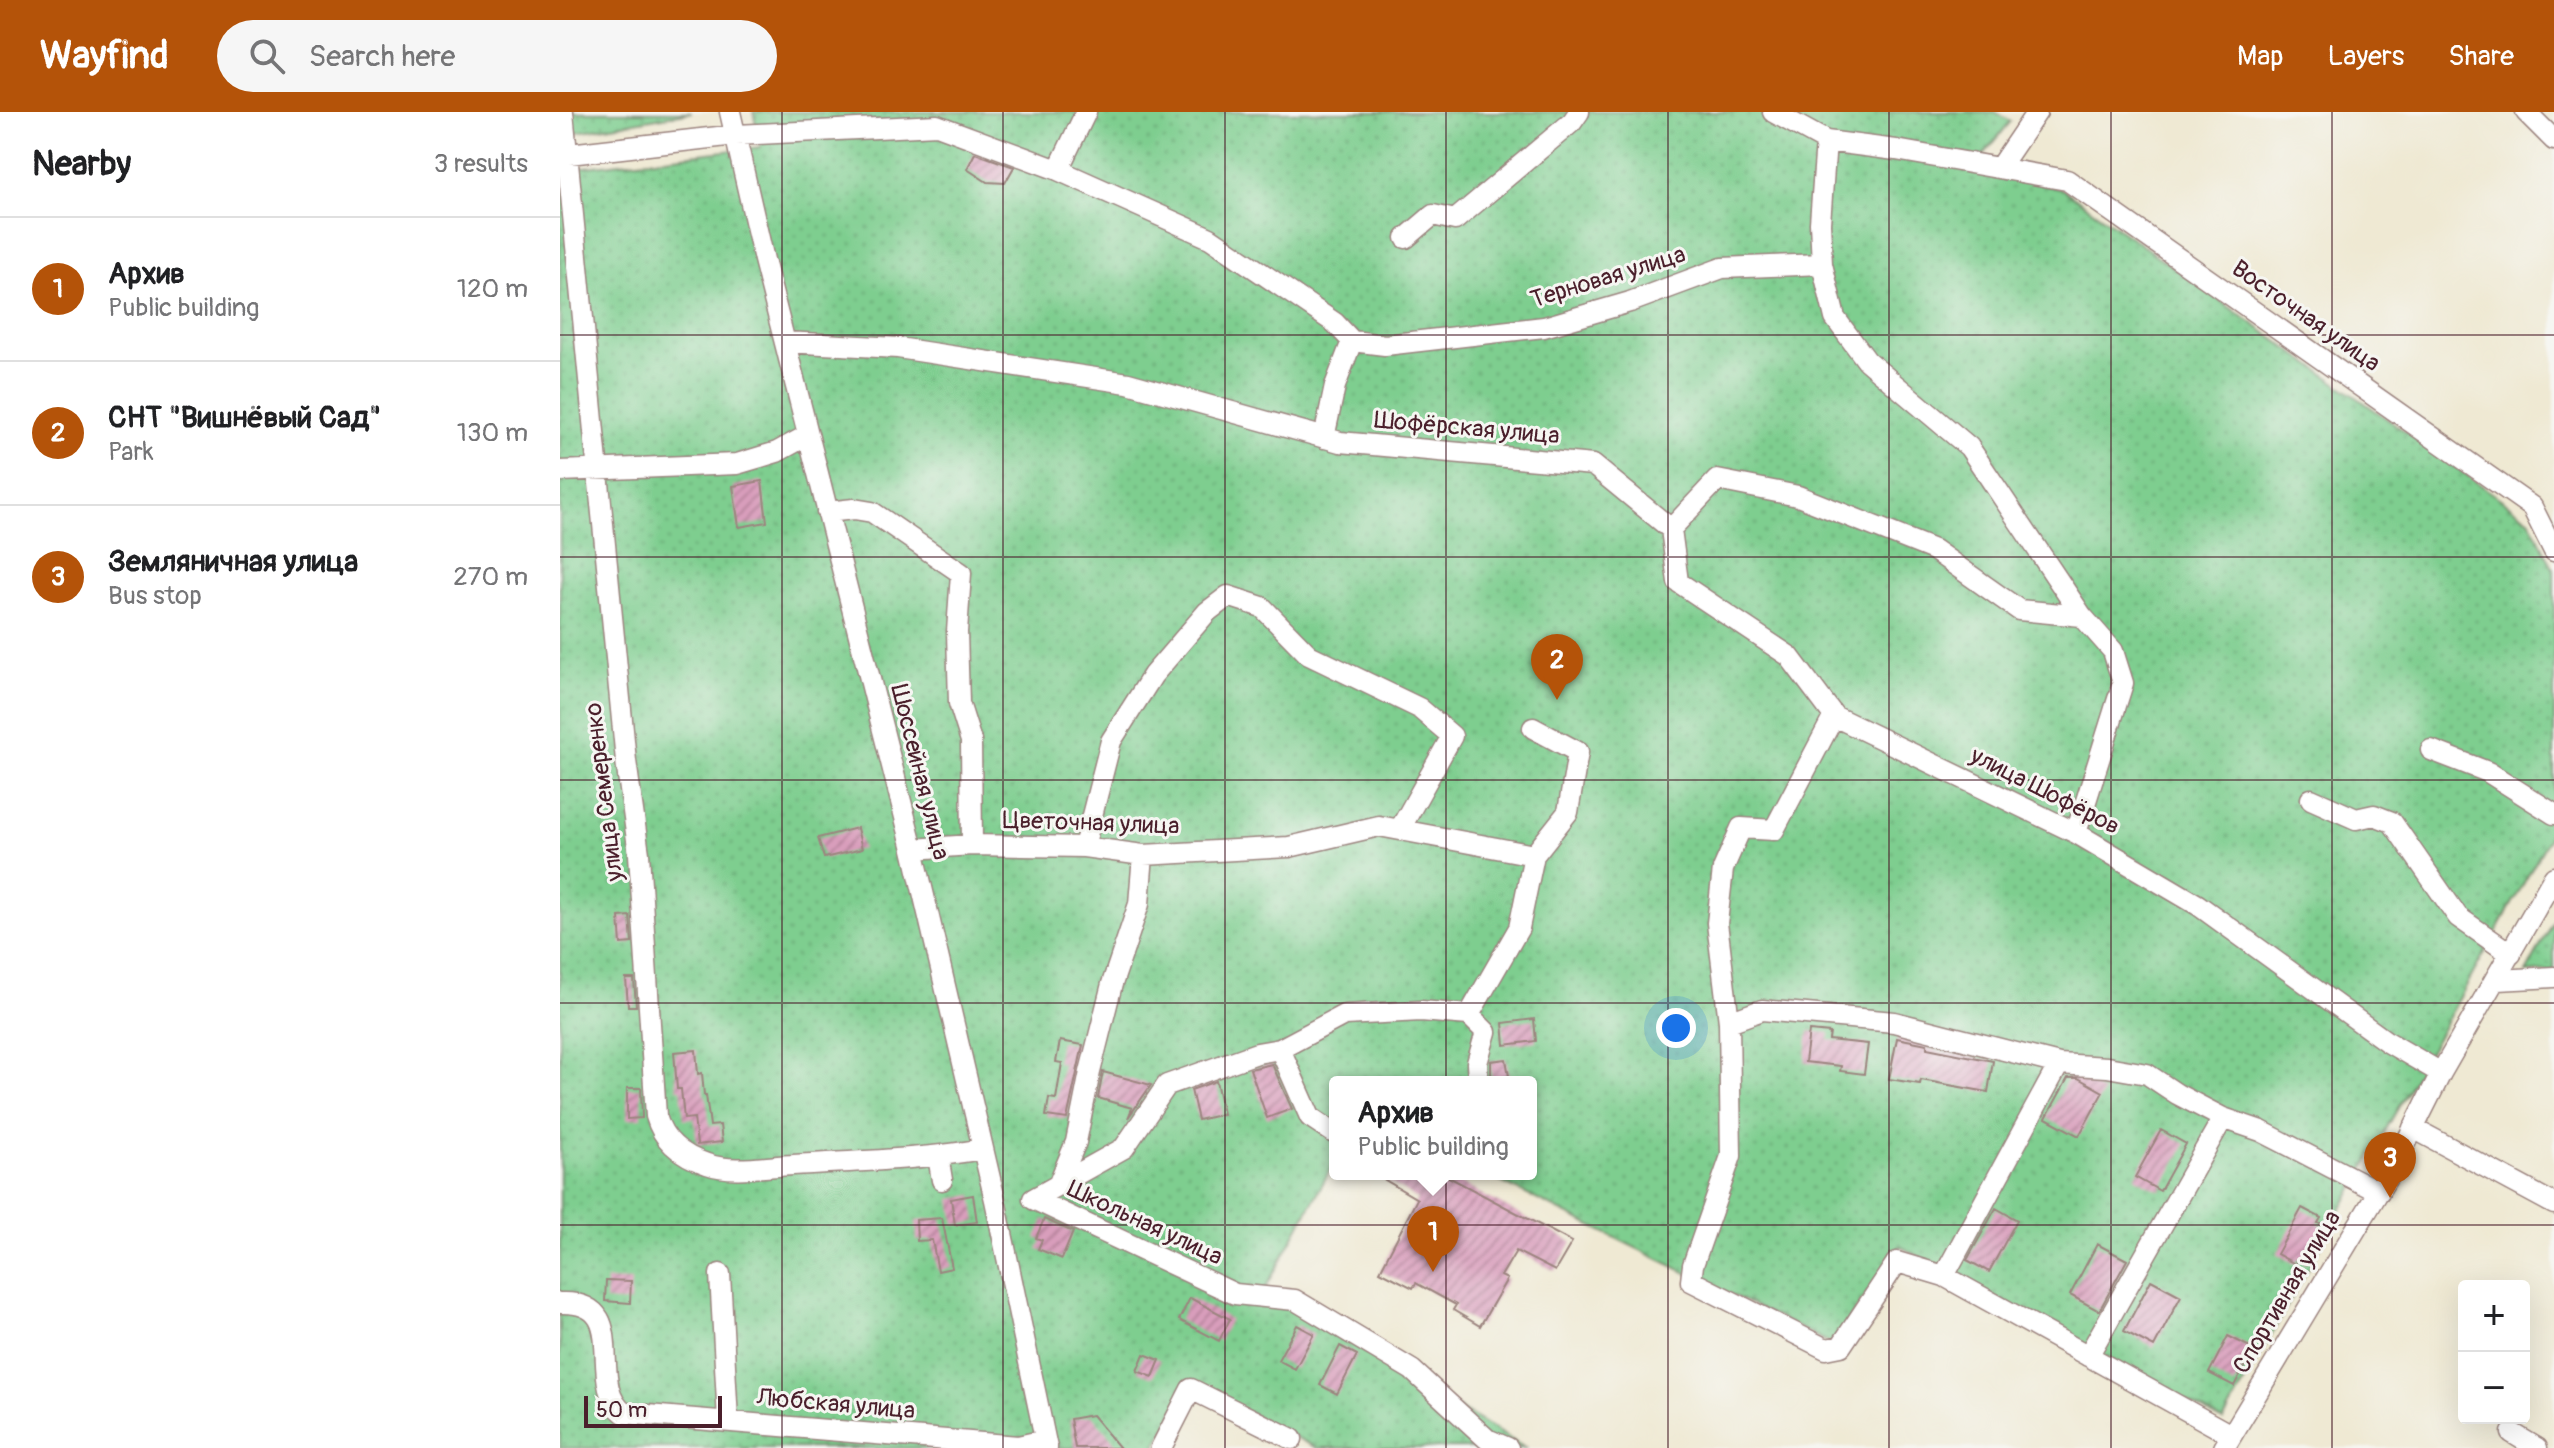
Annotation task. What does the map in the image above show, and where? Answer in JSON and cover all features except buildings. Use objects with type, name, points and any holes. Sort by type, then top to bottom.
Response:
[{"type":"street","name":"улица Семеренко","points":[[563,112],[564,154],[626,761],[639,854],[656,1116],[660,1131],[685,1155],[722,1168],[938,1156],[983,1149]]},
{"type":"street","name":"Шоссейная улица","points":[[730,112],[913,849],[995,1200],[1046,1444]]},
{"type":"street","points":[[1058,170],[1086,112]]},
{"type":"street","points":[[1406,238],[1433,215],[1455,220],[1572,122],[1579,112]]},
{"type":"street","points":[[1773,112],[1826,141],[1820,223],[1822,264],[1835,318],[1867,361],[1969,447],[2082,616],[2113,651],[2123,683],[2076,833]]},
{"type":"street","points":[[1999,168],[2037,112]]},
{"type":"street","points":[[2526,112],[2554,140]]},
{"type":"street","points":[[564,154],[736,135],[921,124],[956,130],[1058,170],[1210,238],[1335,323],[1352,341],[1335,386],[1324,438]]},
{"type":"street","name":"Восточная улица","points":[[1826,141],[2067,180],[2532,507],[2554,551]]},
{"type":"street","name":"Терновая улица","points":[[1352,341],[1385,345],[1544,327],[1630,302],[1722,268],[1822,264]]},
{"type":"street","name":"Шофёрская улица","points":[[785,342],[898,348],[1128,383],[1340,442],[1593,465],[1671,529]]},
{"type":"street","points":[[560,471],[737,464],[777,452],[808,435]]},
{"type":"street","points":[[1671,529],[1717,480],[1798,496],[1934,550],[2019,610],[2082,616]]},
{"type":"street","name":"Цветочная улица","points":[[827,512],[854,509],[872,512],[961,573],[957,632],[959,703],[971,741],[972,845],[1084,847],[1143,855],[1289,847],[1379,826],[1534,855]]},
{"type":"street","name":"улица Шофёров","points":[[1671,529],[1678,582],[1789,656],[1834,716],[2076,833],[2198,905],[2386,1041],[2441,1073]]},
{"type":"street","points":[[1084,847],[1111,741],[1153,675],[1207,612],[1228,596],[1262,607],[1309,655],[1419,708],[1452,736],[1400,829]]},
{"type":"street","points":[[1834,716],[1774,830],[1741,828],[1723,869],[1717,923],[1729,1022],[1731,1156],[1693,1265],[1691,1281],[1826,1349],[1841,1346],[1897,1262],[1944,1276],[2088,1356],[2228,1441]]},
{"type":"street","points":[[1469,1015],[1519,928],[1534,855],[1568,812],[1578,752],[1533,728]]},
{"type":"street","points":[[2431,750],[2488,772],[2554,814]]},
{"type":"street","points":[[2311,799],[2356,819],[2374,815],[2392,822],[2458,917],[2511,954]]},
{"type":"street","points":[[913,849],[972,845]]},
{"type":"street","name":"Школьная улица","points":[[1033,1199],[1058,1185],[1076,1142],[1112,984],[1139,904],[1143,855]]},
{"type":"street","name":"Спортивная улица","points":[[2228,1441],[2379,1192],[2441,1073],[2554,877]]},
{"type":"street","points":[[2497,980],[2554,977]]},
{"type":"street","points":[[1729,1022],[1762,1010],[1894,1022],[2059,1064],[2107,1067],[2147,1074],[2223,1118],[2261,1131],[2379,1192]]},
{"type":"street","points":[[1058,1185],[1124,1148],[1167,1085],[1257,1053],[1280,1049],[1344,1015],[1421,1011],[1469,1015],[1486,1032],[1477,1063],[1478,1076]]},
{"type":"street","points":[[1280,1049],[1310,1117],[1329,1130]]},
{"type":"street","points":[[1944,1276],[2059,1064]]},
{"type":"street","points":[[2088,1356],[2223,1118]]},
{"type":"street","points":[[2413,1128],[2554,1204]]},
{"type":"street","points":[[938,1156],[942,1180]]},
{"type":"street","points":[[995,1200],[1033,1199]]},
{"type":"street","name":"Школьная улица","points":[[1033,1199],[1235,1294],[1295,1300],[1412,1370],[1487,1439],[1508,1448]]},
{"type":"street","points":[[720,1274],[728,1421]]},
{"type":"street","name":"Любская улица","points":[[560,1303],[581,1304],[593,1310],[600,1319],[610,1395],[615,1406],[624,1413],[1018,1446],[1046,1444]]},
{"type":"street","points":[[1161,1448],[1191,1389],[1292,1439]]},
{"type":"street","points":[[2512,1433],[2537,1448]]},
{"type":"green space","points":[[560,112],[692,112],[560,135]]},
{"type":"green space","points":[[753,112],[1995,112],[2011,121],[1974,167],[2064,190],[2530,520],[2554,570],[2554,829],[2223,1421],[1900,1246],[1832,1344],[1497,1180],[1537,1180],[1537,1076],[1329,1076],[1329,1172],[1264,1291],[1525,1448],[1317,1448],[1189,1383],[1155,1448],[560,1448],[560,170],[761,147]]},
{"type":"green space","points":[[2554,921],[2554,971],[2526,973]]},
{"type":"place","name":"СНТ \"Вишнёвый Сад\"","points":[[1557,700]]},
{"type":"place","name":"Земляничная улица","points":[[2390,1198]]},
{"type":"place","name":"Архив","points":[[1433,1272]]}]
